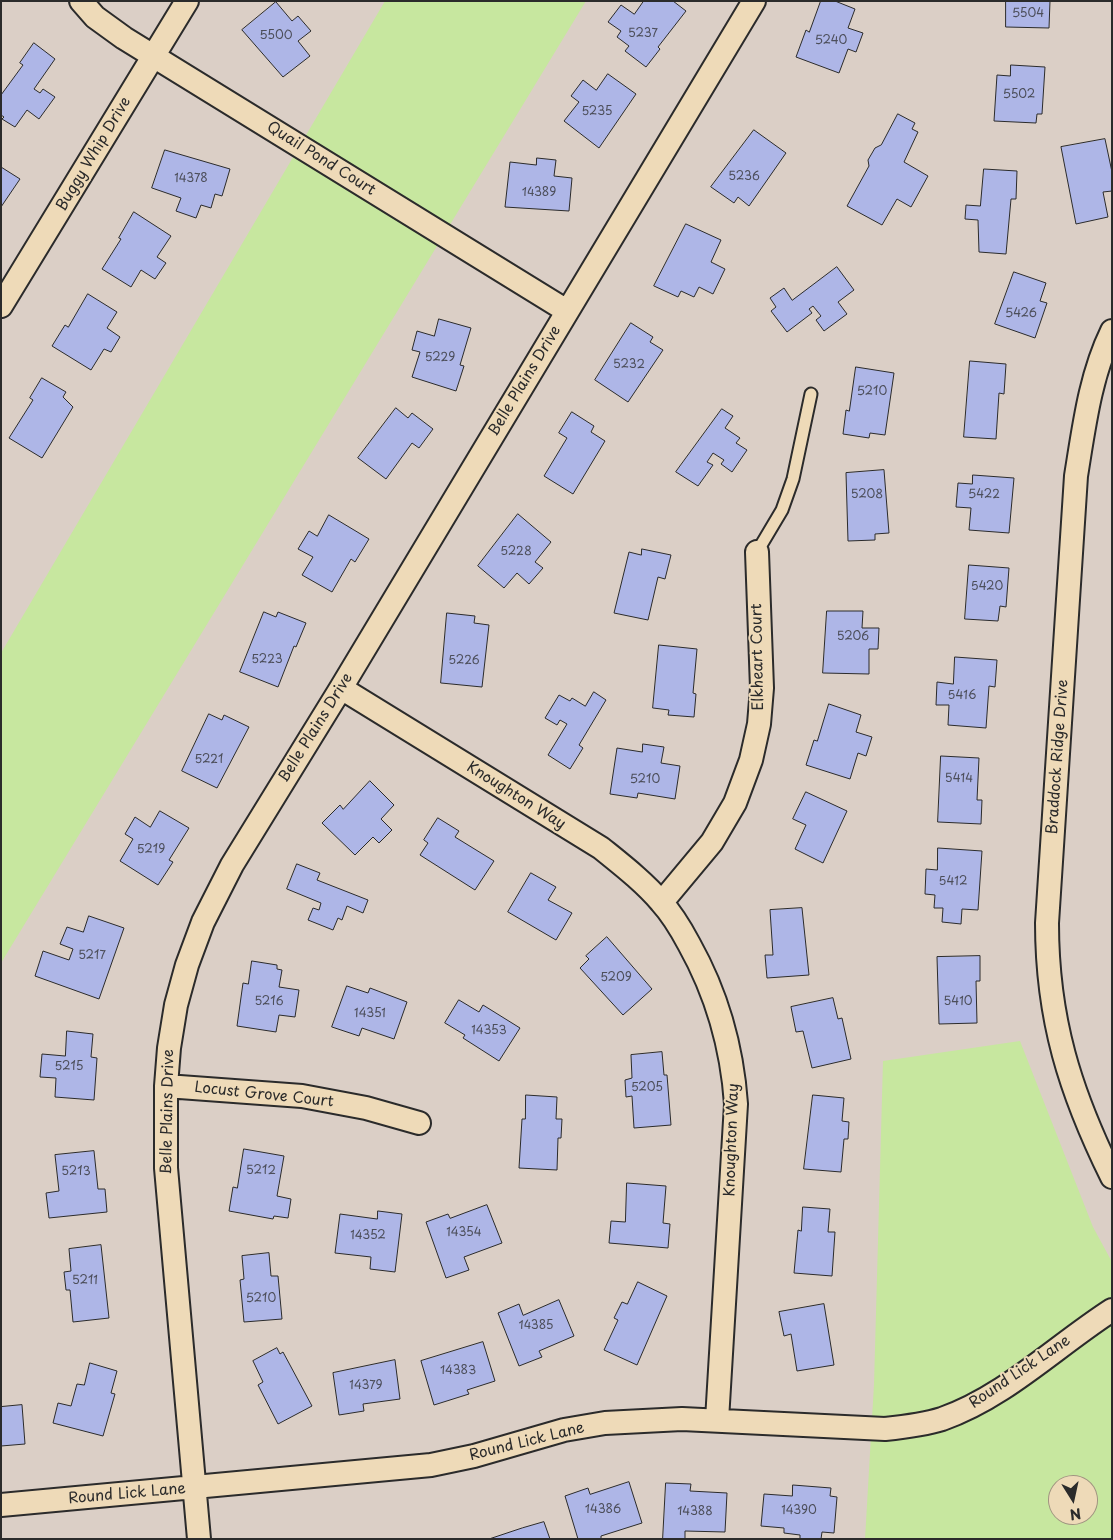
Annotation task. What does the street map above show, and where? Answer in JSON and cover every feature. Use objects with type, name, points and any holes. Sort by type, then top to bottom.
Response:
[{"type":"street","name":"Quail Pond Court","points":[[81,1],[95,17],[154,56],[567,311]]},
{"type":"street","name":"Buggy Whip Drive","points":[[1,306],[187,1]]},
{"type":"street","name":"Belle Plains Drive","points":[[199,1539],[166,1168],[166,1086],[169,1048],[176,1005],[187,965],[203,922],[232,865],[341,688],[754,1]]},
{"type":"street","name":"Braddock Ridge Drive","points":[[1112,331],[1096,372],[1086,407],[1076,476],[1047,941],[1052,1004],[1060,1045],[1071,1085],[1094,1141],[1112,1177]]},
{"type":"street","name":"Elkheart Court","points":[[662,902],[712,842],[735,802],[750,760],[759,724],[762,688],[757,552]]},
{"type":"street","name":"Knoughton Way","points":[[341,688],[601,848],[662,902],[680,928],[709,982],[724,1025],[734,1078],[736,1104],[718,1420]]},
{"type":"street","name":"Locust Grove Court","points":[[166,1086],[302,1096],[366,1108],[419,1123]]},
{"type":"street","name":"Round Lick Lane","points":[[1,1505],[431,1465],[474,1456],[564,1430],[605,1423],[682,1418],[885,1430],[941,1419],[966,1409],[994,1393],[1112,1310]]},
{"type":"lane","name":"Elkheart Court","points":[[757,552],[782,510],[793,479],[811,394]]},
{"type":"green space","points":[[385,1],[586,1],[1,963],[1,653]]},
{"type":"green space","points":[[1020,1041],[1093,1227],[1112,1262],[1112,1539],[865,1539],[874,1384],[883,1061]]},
{"type":"building","points":[[644,1],[673,1],[686,11],[658,47],[660,49],[646,67],[625,51],[629,46],[617,37],[621,31],[608,22],[621,5],[634,14]]},
{"type":"building","points":[[821,1],[835,1],[855,9],[848,28],[863,33],[856,52],[848,49],[839,73],[796,57],[806,30],[809,32]]},
{"type":"building","points":[[1006,1],[1050,1],[1049,28],[1006,27]]},
{"type":"building","points":[[276,2],[292,21],[298,16],[311,31],[298,41],[310,56],[283,77],[242,30]]},
{"type":"building","points":[[34,43],[55,59],[34,89],[40,93],[43,89],[55,97],[39,119],[27,110],[15,127],[2,119],[4,117],[1,115],[1,95],[23,65],[20,63]]},
{"type":"building","points":[[1011,65],[1045,67],[1042,114],[1037,114],[1036,123],[994,121],[997,75],[1010,76]]},
{"type":"building","points":[[608,74],[636,94],[599,148],[564,121],[579,102],[571,96],[583,80],[596,90]]},
{"type":"building","points":[[898,114],[915,123],[912,129],[918,132],[904,162],[928,176],[911,207],[897,199],[882,225],[847,206],[869,166],[868,160],[875,148],[881,145]]},
{"type":"building","points":[[754,130],[786,153],[749,206],[738,197],[734,203],[711,187]]},
{"type":"building","points":[[1105,139],[1112,172],[1112,191],[1103,192],[1108,217],[1076,224],[1061,147]]},
{"type":"building","points":[[165,150],[230,169],[222,196],[215,194],[211,208],[201,205],[196,218],[176,211],[181,198],[152,188]]},
{"type":"building","points":[[537,158],[556,160],[554,176],[572,178],[569,211],[505,207],[510,162],[536,165]]},
{"type":"building","points":[[1,167],[20,179],[1,207]]},
{"type":"building","points":[[984,169],[1017,171],[1016,199],[1011,199],[1006,254],[979,252],[978,220],[965,219],[966,205],[980,206]]},
{"type":"building","points":[[134,212],[171,236],[157,257],[166,263],[155,279],[141,270],[131,287],[102,269],[121,239],[119,238]]},
{"type":"building","points":[[686,224],[721,240],[711,262],[725,269],[713,294],[699,287],[694,297],[681,291],[678,297],[654,286]]},
{"type":"building","points":[[837,267],[854,290],[838,302],[847,314],[824,331],[816,320],[821,316],[813,306],[809,309],[812,313],[787,332],[771,311],[776,307],[770,298],[784,288],[792,300]]},
{"type":"building","points":[[1014,272],[1046,283],[1040,301],[1047,303],[1035,338],[995,324]]},
{"type":"building","points":[[88,294],[117,312],[107,328],[120,337],[111,352],[104,349],[91,370],[52,346],[65,325],[68,327]]},
{"type":"building","points":[[439,319],[471,328],[460,365],[464,366],[456,391],[412,377],[420,352],[412,350],[417,331],[434,336]]},
{"type":"building","points":[[631,323],[653,337],[650,342],[663,350],[628,402],[595,380]]},
{"type":"building","points":[[970,361],[1006,364],[1004,394],[999,393],[996,439],[964,437]]},
{"type":"building","points":[[856,367],[894,373],[885,435],[870,433],[869,438],[843,434],[846,410],[849,411]]},
{"type":"building","points":[[42,378],[66,392],[63,397],[73,407],[42,458],[9,438],[33,400],[30,398]]},
{"type":"building","points":[[396,408],[408,418],[412,413],[433,429],[419,448],[412,443],[386,479],[358,458]]},
{"type":"building","points":[[722,409],[733,416],[725,428],[740,438],[736,443],[747,450],[732,472],[721,464],[724,460],[713,453],[707,462],[713,465],[698,486],[676,472]]},
{"type":"building","points":[[572,412],[594,426],[591,432],[605,441],[573,494],[544,476],[567,438],[559,433]]},
{"type":"building","points":[[884,470],[889,533],[875,534],[875,540],[848,541],[846,473]]},
{"type":"building","points":[[973,475],[1014,478],[1009,533],[969,530],[971,508],[956,507],[958,483],[972,484]]},
{"type":"building","points":[[518,514],[551,542],[535,562],[543,568],[529,584],[517,573],[504,588],[478,566]]},
{"type":"building","points":[[329,515],[369,539],[355,562],[351,559],[332,592],[302,575],[313,557],[298,549],[309,531],[317,536]]},
{"type":"building","points":[[642,549],[671,555],[665,579],[658,577],[648,620],[614,613],[629,552],[641,555]]},
{"type":"building","points":[[969,565],[1009,568],[1006,607],[1000,606],[998,621],[965,619]]},
{"type":"building","points":[[827,611],[863,611],[862,628],[879,628],[878,649],[869,649],[869,674],[823,673]]},
{"type":"building","points":[[264,612],[276,617],[278,612],[306,623],[296,647],[294,646],[278,687],[240,672]]},
{"type":"building","points":[[447,613],[475,616],[474,623],[489,625],[482,687],[441,683]]},
{"type":"building","points":[[659,645],[697,649],[693,693],[696,694],[694,717],[668,715],[669,710],[653,708]]},
{"type":"building","points":[[955,657],[997,660],[995,687],[989,686],[986,728],[948,725],[949,705],[936,705],[937,682],[953,684]]},
{"type":"building","points":[[594,692],[606,700],[579,745],[583,748],[570,769],[548,755],[567,724],[560,720],[557,725],[545,718],[559,695],[570,701],[572,698],[585,706]]},
{"type":"building","points":[[829,704],[861,715],[856,732],[872,737],[866,756],[858,753],[850,779],[806,765],[814,740],[817,741]]},
{"type":"building","points":[[209,714],[222,720],[224,715],[249,727],[217,788],[182,771]]},
{"type":"building","points":[[643,744],[664,747],[661,763],[680,766],[675,799],[638,793],[637,798],[610,794],[617,748],[642,752]]},
{"type":"building","points":[[941,756],[979,758],[977,800],[982,800],[981,824],[938,822]]},
{"type":"building","points":[[370,781],[394,805],[381,819],[392,830],[379,843],[373,837],[355,855],[322,823],[340,805],[343,809]]},
{"type":"building","points":[[806,792],[847,811],[823,863],[795,849],[806,825],[793,819]]},
{"type":"building","points":[[160,811],[189,828],[169,860],[173,862],[158,885],[120,861],[133,839],[125,834],[135,817],[150,827]]},
{"type":"building","points":[[438,818],[459,831],[455,837],[494,861],[475,890],[420,855],[428,843],[424,840]]},
{"type":"building","points":[[938,848],[982,851],[978,910],[962,909],[961,924],[942,922],[943,908],[934,908],[935,895],[925,894],[926,869],[937,870]]},
{"type":"building","points":[[297,864],[320,873],[317,880],[368,900],[363,913],[347,906],[342,920],[338,918],[333,930],[308,920],[313,908],[319,910],[321,903],[287,889]]},
{"type":"building","points":[[531,873],[556,887],[548,900],[572,913],[556,940],[508,912]]},
{"type":"building","points":[[802,908],[809,975],[767,978],[765,955],[773,955],[770,910]]},
{"type":"building","points":[[89,916],[124,928],[99,999],[35,976],[43,951],[69,960],[73,949],[60,944],[67,927],[83,932]]},
{"type":"building","points":[[607,937],[652,989],[623,1015],[580,968],[589,959],[586,956]]},
{"type":"building","points":[[980,956],[980,981],[976,981],[977,1023],[939,1024],[937,957]]},
{"type":"building","points":[[252,961],[277,965],[277,969],[282,970],[279,987],[299,990],[295,1017],[279,1015],[276,1032],[237,1026],[243,983],[248,984]]},
{"type":"building","points":[[347,986],[368,993],[370,988],[407,1002],[394,1039],[362,1028],[359,1036],[332,1027]]},
{"type":"building","points":[[833,998],[838,1019],[842,1018],[851,1059],[812,1068],[803,1031],[796,1032],[791,1007]]},
{"type":"building","points":[[459,1000],[479,1012],[483,1005],[520,1028],[499,1061],[463,1038],[465,1035],[445,1023]]},
{"type":"building","points":[[67,1031],[93,1034],[91,1057],[97,1058],[94,1100],[55,1097],[56,1078],[40,1077],[42,1054],[65,1056]]},
{"type":"building","points":[[662,1052],[664,1075],[667,1075],[671,1125],[634,1128],[632,1096],[626,1097],[625,1080],[632,1078],[631,1055]]},
{"type":"building","points":[[526,1095],[557,1097],[556,1119],[562,1119],[561,1138],[558,1138],[557,1170],[519,1168],[522,1119],[525,1119]]},
{"type":"building","points":[[813,1095],[844,1098],[842,1121],[849,1122],[848,1139],[844,1139],[841,1172],[804,1169]]},
{"type":"building","points":[[244,1149],[284,1156],[277,1196],[291,1199],[288,1218],[274,1216],[273,1219],[229,1211],[233,1187],[237,1188]]},
{"type":"building","points":[[94,1151],[98,1189],[105,1189],[107,1212],[49,1218],[46,1193],[59,1191],[55,1155]]},
{"type":"building","points":[[627,1183],[666,1186],[663,1223],[670,1224],[668,1248],[609,1243],[611,1221],[625,1222]]},
{"type":"building","points":[[487,1205],[502,1243],[464,1257],[469,1270],[446,1278],[426,1222],[448,1214],[450,1218]]},
{"type":"building","points":[[803,1207],[830,1209],[828,1232],[835,1232],[832,1276],[794,1273],[798,1230],[801,1231]]},
{"type":"building","points":[[378,1211],[402,1214],[395,1272],[370,1269],[371,1257],[335,1253],[340,1214],[377,1219]]},
{"type":"building","points":[[101,1245],[109,1318],[73,1322],[70,1290],[66,1290],[64,1272],[71,1271],[69,1249]]},
{"type":"building","points":[[269,1253],[271,1276],[278,1276],[282,1319],[244,1322],[240,1280],[244,1279],[242,1256]]},
{"type":"building","points":[[638,1282],[667,1296],[637,1365],[604,1350],[618,1320],[614,1318],[622,1302],[627,1304]]},
{"type":"building","points":[[559,1300],[574,1336],[539,1351],[542,1357],[519,1366],[498,1313],[519,1304],[523,1315]]},
{"type":"building","points":[[824,1304],[834,1365],[797,1371],[791,1334],[784,1336],[779,1312]]},
{"type":"building","points":[[483,1342],[495,1381],[467,1390],[469,1394],[434,1405],[421,1361]]},
{"type":"building","points":[[277,1348],[280,1354],[283,1352],[312,1406],[278,1424],[258,1385],[263,1382],[253,1361]]},
{"type":"building","points":[[395,1360],[400,1399],[363,1404],[364,1411],[339,1415],[333,1373]]},
{"type":"building","points":[[90,1363],[117,1371],[111,1393],[115,1394],[103,1436],[53,1423],[58,1403],[71,1406],[77,1384],[84,1385]]},
{"type":"building","points":[[22,1405],[25,1444],[1,1446],[1,1407]]},
{"type":"building","points":[[629,1482],[642,1523],[601,1536],[601,1539],[578,1539],[565,1496],[588,1488],[590,1494]]},
{"type":"building","points":[[666,1483],[691,1484],[690,1491],[727,1493],[725,1532],[685,1531],[685,1539],[663,1539]]},
{"type":"building","points":[[793,1485],[831,1488],[830,1496],[837,1497],[834,1533],[822,1532],[821,1539],[800,1539],[800,1535],[784,1533],[784,1528],[761,1526],[764,1494],[792,1496]]},
{"type":"building","points":[[544,1522],[550,1539],[489,1539],[522,1528]]}]
